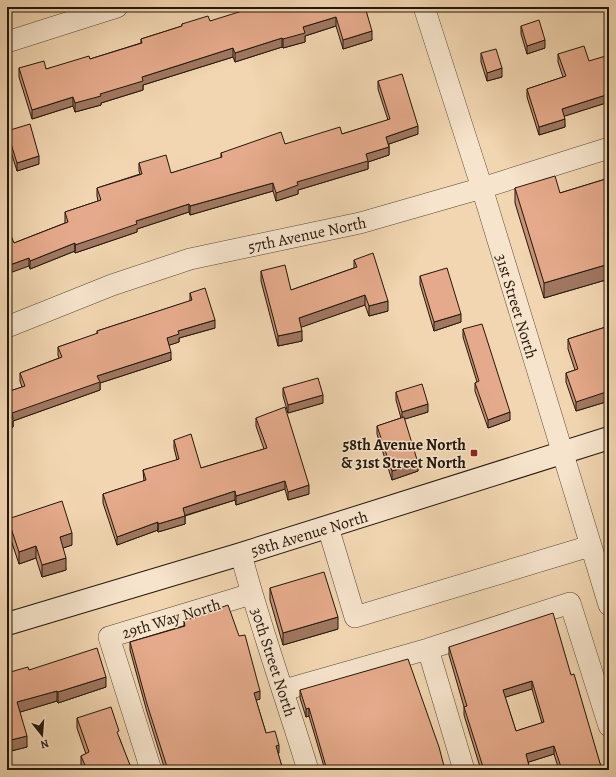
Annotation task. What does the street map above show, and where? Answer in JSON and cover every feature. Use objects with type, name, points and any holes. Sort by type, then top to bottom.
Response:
[{"type":"street","points":[[7,42],[117,7]]},
{"type":"street","name":"31st Street North","points":[[424,7],[482,188],[561,453],[609,605]]},
{"type":"street","name":"57th Avenue North","points":[[7,327],[112,285],[190,260],[360,223],[482,188],[609,148]]},
{"type":"street","name":"58th Avenue North","points":[[7,624],[241,554],[609,438]]},
{"type":"street","points":[[328,527],[355,617],[590,546]]},
{"type":"street","name":"30th Street North","points":[[241,554],[251,594],[284,690],[308,770]]},
{"type":"street","name":"29th Way North","points":[[151,770],[109,637],[251,594]]},
{"type":"street","points":[[284,690],[428,648],[570,603],[609,726]]},
{"type":"street","points":[[428,648],[464,770]]},
{"type":"building","points":[[255,7],[365,7],[372,31],[343,40],[336,17],[303,27],[305,33],[282,38],[235,53],[233,48],[142,77],[143,81],[100,94],[101,96],[75,103],[73,97],[32,110],[19,68],[44,61],[46,69],[89,56],[90,59],[142,43],[141,39],[182,26],[182,24],[208,16],[210,21]]},
{"type":"building","points":[[539,20],[545,40],[527,46],[521,26]]},
{"type":"building","points":[[584,46],[589,61],[609,55],[609,94],[562,109],[565,119],[539,127],[527,89],[566,76],[558,54]]},
{"type":"building","points":[[496,49],[502,68],[487,73],[481,53]]},
{"type":"building","points":[[402,74],[418,126],[386,137],[389,147],[366,154],[368,161],[297,182],[298,185],[276,193],[273,183],[190,206],[189,204],[136,221],[137,224],[75,245],[75,243],[30,261],[29,258],[7,266],[7,228],[14,243],[68,222],[65,212],[101,200],[97,188],[142,174],[139,163],[166,155],[171,173],[222,157],[221,153],[281,132],[285,144],[340,127],[342,134],[390,119],[378,81]]},
{"type":"building","points":[[30,124],[39,156],[17,163],[7,131]]},
{"type":"building","points":[[555,176],[560,193],[609,178],[609,264],[544,283],[515,188]]},
{"type":"building","points":[[373,253],[388,301],[369,306],[365,295],[299,318],[302,331],[278,336],[261,271],[285,265],[291,290],[357,267],[354,260]]},
{"type":"building","points":[[447,268],[461,314],[434,322],[420,276]]},
{"type":"building","points":[[205,288],[215,320],[178,331],[179,334],[167,338],[171,352],[97,376],[100,382],[12,413],[13,419],[7,421],[7,392],[25,386],[20,373],[62,357],[58,347],[98,333],[97,331],[192,300],[190,293]]},
{"type":"building","points":[[482,324],[510,412],[488,420],[475,383],[479,381],[463,329]]},
{"type":"building","points":[[609,326],[609,391],[576,402],[566,373],[578,369],[568,339]]},
{"type":"building","points":[[318,378],[323,395],[288,405],[283,388]]},
{"type":"building","points":[[422,384],[428,404],[402,412],[396,392]]},
{"type":"building","points":[[285,407],[309,485],[288,492],[285,481],[236,496],[235,491],[183,508],[185,516],[158,524],[158,522],[117,537],[103,494],[146,480],[143,470],[179,459],[174,440],[191,434],[201,468],[267,448],[256,418]]},
{"type":"building","points":[[404,417],[418,463],[392,471],[377,426]]},
{"type":"building","points":[[62,501],[72,533],[60,537],[66,558],[42,565],[36,546],[19,552],[8,519]]},
{"type":"building","points":[[324,572],[338,617],[283,633],[270,588]]},
{"type":"building","points":[[228,605],[239,636],[245,635],[260,691],[254,693],[266,733],[275,731],[279,745],[276,746],[283,770],[168,770],[147,704],[130,642],[185,626],[184,621]]},
{"type":"building","points":[[553,613],[571,675],[574,674],[602,770],[562,770],[554,746],[526,754],[530,770],[484,770],[464,707],[467,706],[449,647]],"holes":[[[532,681],[544,722],[516,731],[503,690]]]},
{"type":"building","points":[[97,648],[106,677],[58,692],[57,691],[17,702],[27,736],[7,741],[7,673],[28,667],[29,670]]},
{"type":"building","points":[[408,659],[439,747],[445,770],[327,770],[309,708],[306,709],[300,690]]},
{"type":"building","points":[[111,707],[119,731],[117,732],[132,770],[87,770],[81,756],[89,752],[77,718]]},
{"type":"place","name":"58th Avenue North & 31st Street North","points":[[474,453]]}]
